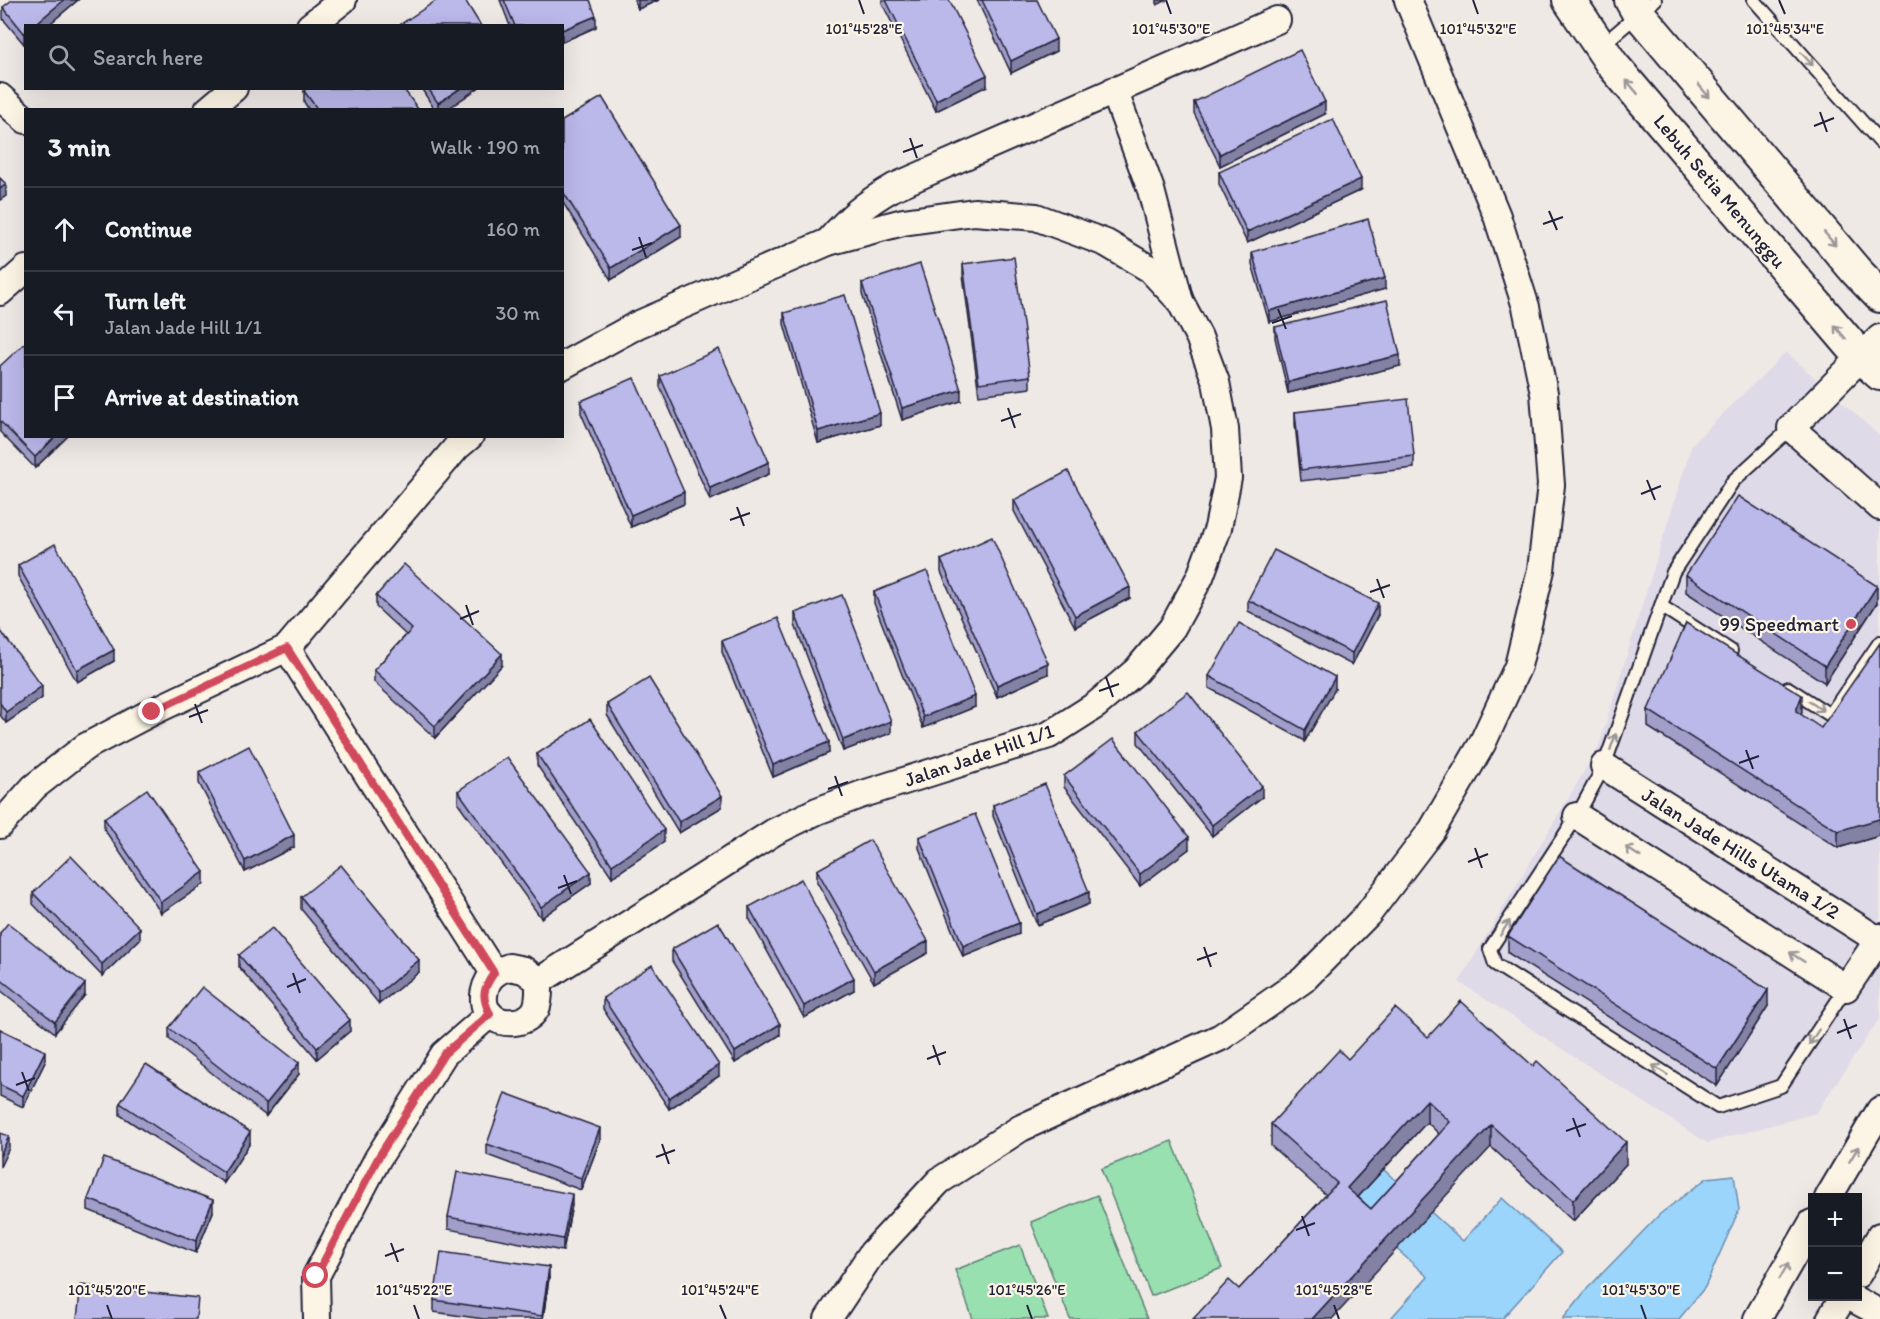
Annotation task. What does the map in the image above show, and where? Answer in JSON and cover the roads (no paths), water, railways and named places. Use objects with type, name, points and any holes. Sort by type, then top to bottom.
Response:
[{"type":"street","points":[[313,24],[343,0]]},
{"type":"street","points":[[828,1319],[872,1253],[939,1181],[1021,1128],[1221,1038],[1303,980],[1368,914],[1432,830],[1482,744],[1518,666],[1541,570],[1551,484],[1544,393],[1526,307],[1497,216],[1408,0]]},
{"type":"street","name":"Lebuh Setia Menunggu","points":[[1569,0],[1612,64],[1874,357]]},
{"type":"street","points":[[1642,5],[1856,271],[1880,296]]},
{"type":"street","points":[[828,242],[868,201],[894,187],[1277,20]]},
{"type":"street","points":[[210,108],[232,90]]},
{"type":"street","points":[[1114,90],[1151,190],[1180,301]]},
{"type":"street","points":[[0,97],[24,118]]},
{"type":"street","name":"Jalan Jade Hill 1/1","points":[[539,981],[774,832],[817,811],[860,795],[1049,735],[1096,705],[1136,671],[1172,628],[1200,577],[1218,528],[1228,478],[1225,429],[1216,382],[1199,337],[1180,301],[1150,269],[1106,243],[1036,217],[974,212],[903,222],[828,242],[637,325],[564,365]]},
{"type":"street","points":[[0,292],[24,271]]},
{"type":"street","points":[[1874,357],[1791,428],[1880,507]]},
{"type":"street","points":[[0,825],[34,787],[85,747],[152,712],[287,648],[457,447],[468,438]]},
{"type":"street","points":[[287,648],[494,973]]},
{"type":"street","name":"Jalan Jade Hills Utama 1/2","points":[[1604,766],[1879,939]]},
{"type":"street","points":[[1577,816],[1846,988],[1879,939]]},
{"type":"street","points":[[509,967],[524,970],[539,981],[539,995],[535,1010],[523,1020],[507,1023],[490,1014],[484,1003],[485,986],[494,973],[509,967]]},
{"type":"street","points":[[315,1318],[316,1276],[378,1158],[444,1054],[490,1014]]},
{"type":"street","points":[[1830,1193],[1880,1110]]},
{"type":"street","points":[[1757,1319],[1808,1230]]},
{"type":"street","points":[[1862,1266],[1880,1236]]},
{"type":"street","points":[[1830,1319],[1843,1301]]},
{"type":"street","points":[[1856,1301],[1880,1313]]},
{"type":"lane","points":[[1754,0],[1880,142]]},
{"type":"lane","points":[[1600,47],[1642,5]]},
{"type":"lane","points":[[1791,428],[1733,481],[1672,572],[1604,766],[1577,816],[1490,950],[1495,964],[1718,1107],[1781,1086],[1846,988]]},
{"type":"lane","points":[[1661,606],[1740,657]]},
{"type":"lane","points":[[1780,683],[1830,715],[1880,642]]},
{"type":"water","points":[[1383,1169],[1463,1241],[1502,1198],[1562,1252],[1502,1319],[1390,1319],[1428,1277],[1349,1207]]},
{"type":"water","points":[[1734,1175],[1739,1210],[1705,1287],[1679,1319],[1563,1319],[1586,1290],[1660,1214],[1707,1178]]},
{"type":"place","name":"99 Speedmart","points":[[1851,624]]}]
